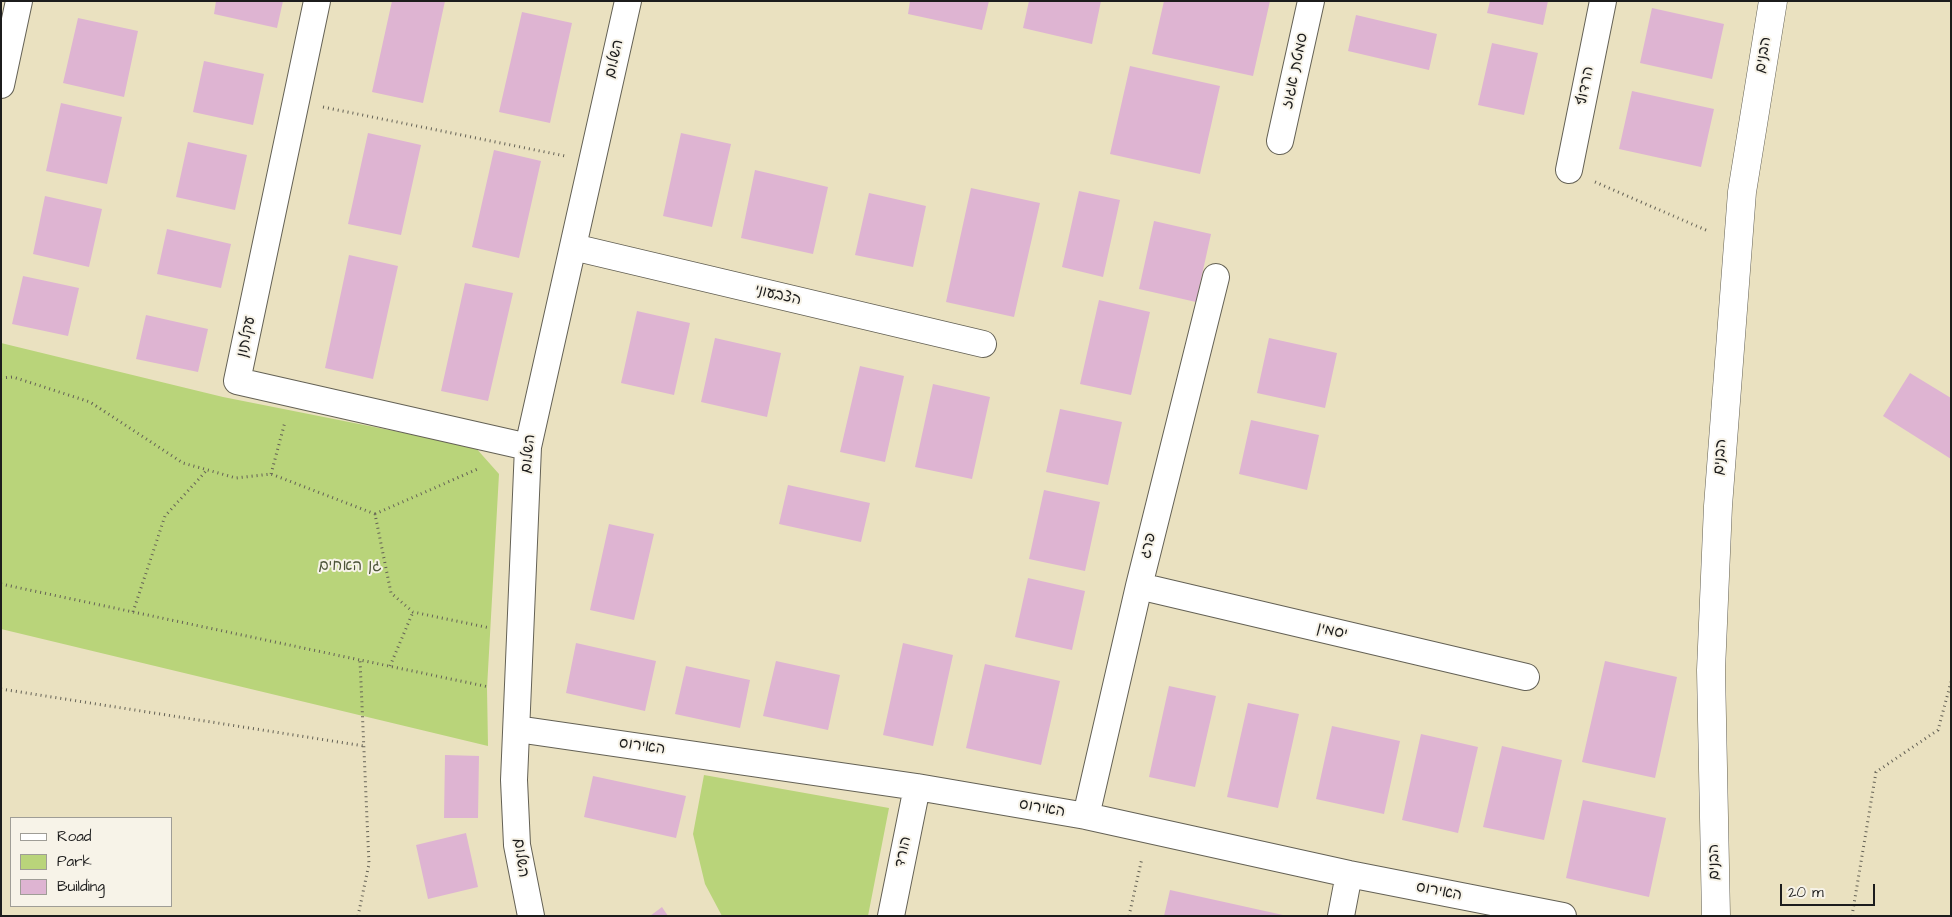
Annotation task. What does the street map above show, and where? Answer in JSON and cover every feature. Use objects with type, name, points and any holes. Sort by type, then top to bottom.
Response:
[{"type":"street","points":[[1,85],[19,1]]},
{"type":"street","name":"עקלתון","points":[[317,1],[237,381],[528,446]]},
{"type":"street","name":"השלום","points":[[531,916],[517,845],[514,780],[528,446],[628,1]]},
{"type":"street","name":"סמטת אגוז","points":[[1280,140],[1311,1]]},
{"type":"street","name":"הרדוף","points":[[1569,170],[1603,1]]},
{"type":"street","name":"הבנים","points":[[1716,916],[1711,670],[1718,506],[1742,192],[1773,1]]},
{"type":"street","name":"הצבעוני","points":[[573,247],[983,344]]},
{"type":"street","name":"פרג","points":[[1086,816],[1139,586],[1216,276]]},
{"type":"street","name":"יסמין","points":[[1139,586],[1526,677]]},
{"type":"street","name":"האירוס","points":[[517,729],[917,788],[1086,816],[1348,874],[1563,916]]},
{"type":"street","name":"הורד","points":[[891,916],[917,788]]},
{"type":"street","points":[[1341,916],[1348,874]]},
{"type":"path","points":[[296,101],[592,162]]},
{"type":"path","points":[[1569,170],[1737,244]]},
{"type":"path","points":[[1,378],[14,377],[90,402],[183,463],[236,478],[271,474],[375,514],[483,466]]},
{"type":"path","points":[[271,474],[292,393]]},
{"type":"path","points":[[133,612],[165,516],[207,470]]},
{"type":"path","points":[[375,514],[391,593],[413,612],[520,635]]},
{"type":"path","points":[[1,584],[496,688]]},
{"type":"path","points":[[390,666],[413,612]]},
{"type":"path","points":[[358,916],[369,864],[360,660]]},
{"type":"path","points":[[1852,916],[1876,772],[1938,730],[1951,682]]},
{"type":"path","points":[[1,688],[364,746]]},
{"type":"path","points":[[1129,916],[1149,830]]},
{"type":"green space","name":"גן האחים","points":[[1,343],[223,397],[475,447],[499,474],[487,688],[488,746],[1,629]]},
{"type":"green space","points":[[704,775],[889,808],[868,916],[722,916],[705,884],[693,834]]},
{"type":"building","points":[[216,1],[283,1],[277,28],[214,14]]},
{"type":"building","points":[[392,1],[445,1],[423,103],[372,92]]},
{"type":"building","points":[[910,1],[989,1],[982,30],[908,14]]},
{"type":"building","points":[[1029,1],[1101,1],[1092,44],[1023,28]]},
{"type":"building","points":[[1164,1],[1270,1],[1253,76],[1152,54]]},
{"type":"building","points":[[1490,1],[1548,1],[1543,25],[1487,13]]},
{"type":"building","points":[[1652,8],[1724,24],[1712,79],[1640,63]]},
{"type":"building","points":[[522,12],[572,23],[550,123],[499,112]]},
{"type":"building","points":[[1356,15],[1437,34],[1429,70],[1348,51]]},
{"type":"building","points":[[78,18],[138,31],[124,97],[63,83]]},
{"type":"building","points":[[1492,43],[1538,53],[1524,115],[1478,105]]},
{"type":"building","points":[[204,61],[264,74],[253,125],[193,112]]},
{"type":"building","points":[[1130,66],[1220,86],[1200,174],[1110,154]]},
{"type":"building","points":[[1632,91],[1714,109],[1701,167],[1619,149]]},
{"type":"building","points":[[61,103],[122,117],[107,184],[46,171]]},
{"type":"building","points":[[368,133],[421,145],[401,235],[348,224]]},
{"type":"building","points":[[681,133],[731,144],[712,227],[663,216]]},
{"type":"building","points":[[188,142],[247,155],[235,210],[176,197]]},
{"type":"building","points":[[494,150],[541,161],[519,258],[472,247]]},
{"type":"building","points":[[755,170],[828,187],[813,254],[741,238]]},
{"type":"building","points":[[971,188],[1040,203],[1014,317],[946,302]]},
{"type":"building","points":[[1079,191],[1120,200],[1103,277],[1062,267]]},
{"type":"building","points":[[869,193],[926,206],[913,267],[855,255]]},
{"type":"building","points":[[45,196],[102,209],[89,267],[33,254]]},
{"type":"building","points":[[1154,221],[1211,234],[1196,302],[1139,289]]},
{"type":"building","points":[[167,229],[231,244],[221,288],[157,274]]},
{"type":"building","points":[[349,255],[398,266],[373,379],[325,368]]},
{"type":"building","points":[[23,276],[79,288],[68,336],[12,324]]},
{"type":"building","points":[[465,283],[513,293],[488,401],[441,391]]},
{"type":"building","points":[[1099,300],[1150,312],[1131,395],[1080,384]]},
{"type":"building","points":[[637,311],[690,323],[674,395],[621,383]]},
{"type":"building","points":[[146,315],[208,329],[198,372],[136,359]]},
{"type":"building","points":[[715,338],[781,353],[767,417],[701,402]]},
{"type":"building","points":[[1269,338],[1337,353],[1325,408],[1257,393]]},
{"type":"building","points":[[860,366],[904,376],[885,462],[840,452]]},
{"type":"building","points":[[1910,373],[1951,398],[1951,459],[1883,416]]},
{"type":"building","points":[[933,384],[990,397],[972,479],[915,467]]},
{"type":"building","points":[[1060,409],[1122,422],[1108,485],[1046,472]]},
{"type":"building","points":[[1251,420],[1319,435],[1307,490],[1239,474]]},
{"type":"building","points":[[788,485],[870,503],[861,542],[779,524]]},
{"type":"building","points":[[1044,490],[1100,502],[1085,571],[1029,559]]},
{"type":"building","points":[[609,524],[654,534],[634,620],[590,610]]},
{"type":"building","points":[[1028,578],[1085,591],[1072,650],[1015,637]]},
{"type":"building","points":[[576,643],[656,661],[645,711],[566,693]]},
{"type":"building","points":[[903,643],[953,655],[933,746],[883,735]]},
{"type":"building","points":[[776,661],[840,675],[828,730],[763,716]]},
{"type":"building","points":[[1605,661],[1677,677],[1655,778],[1582,762]]},
{"type":"building","points":[[985,664],[1060,681],[1041,765],[966,748]]},
{"type":"building","points":[[686,666],[750,680],[740,728],[675,714]]},
{"type":"building","points":[[1169,686],[1216,696],[1195,787],[1149,777]]},
{"type":"building","points":[[1248,703],[1299,714],[1278,808],[1227,797]]},
{"type":"building","points":[[1332,726],[1400,741],[1384,814],[1316,799]]},
{"type":"building","points":[[1421,734],[1478,747],[1458,833],[1402,820]]},
{"type":"building","points":[[1502,746],[1562,760],[1544,840],[1483,827]]},
{"type":"building","points":[[445,755],[479,756],[478,818],[444,818]]},
{"type":"building","points":[[593,776],[686,796],[676,838],[584,817]]},
{"type":"building","points":[[1583,800],[1666,818],[1649,897],[1566,878]]},
{"type":"building","points":[[466,833],[478,887],[428,899],[416,845]]},
{"type":"building","points":[[1170,890],[1283,915],[1283,916],[1164,916]]},
{"type":"building","points":[[662,907],[668,916],[650,916]]}]
